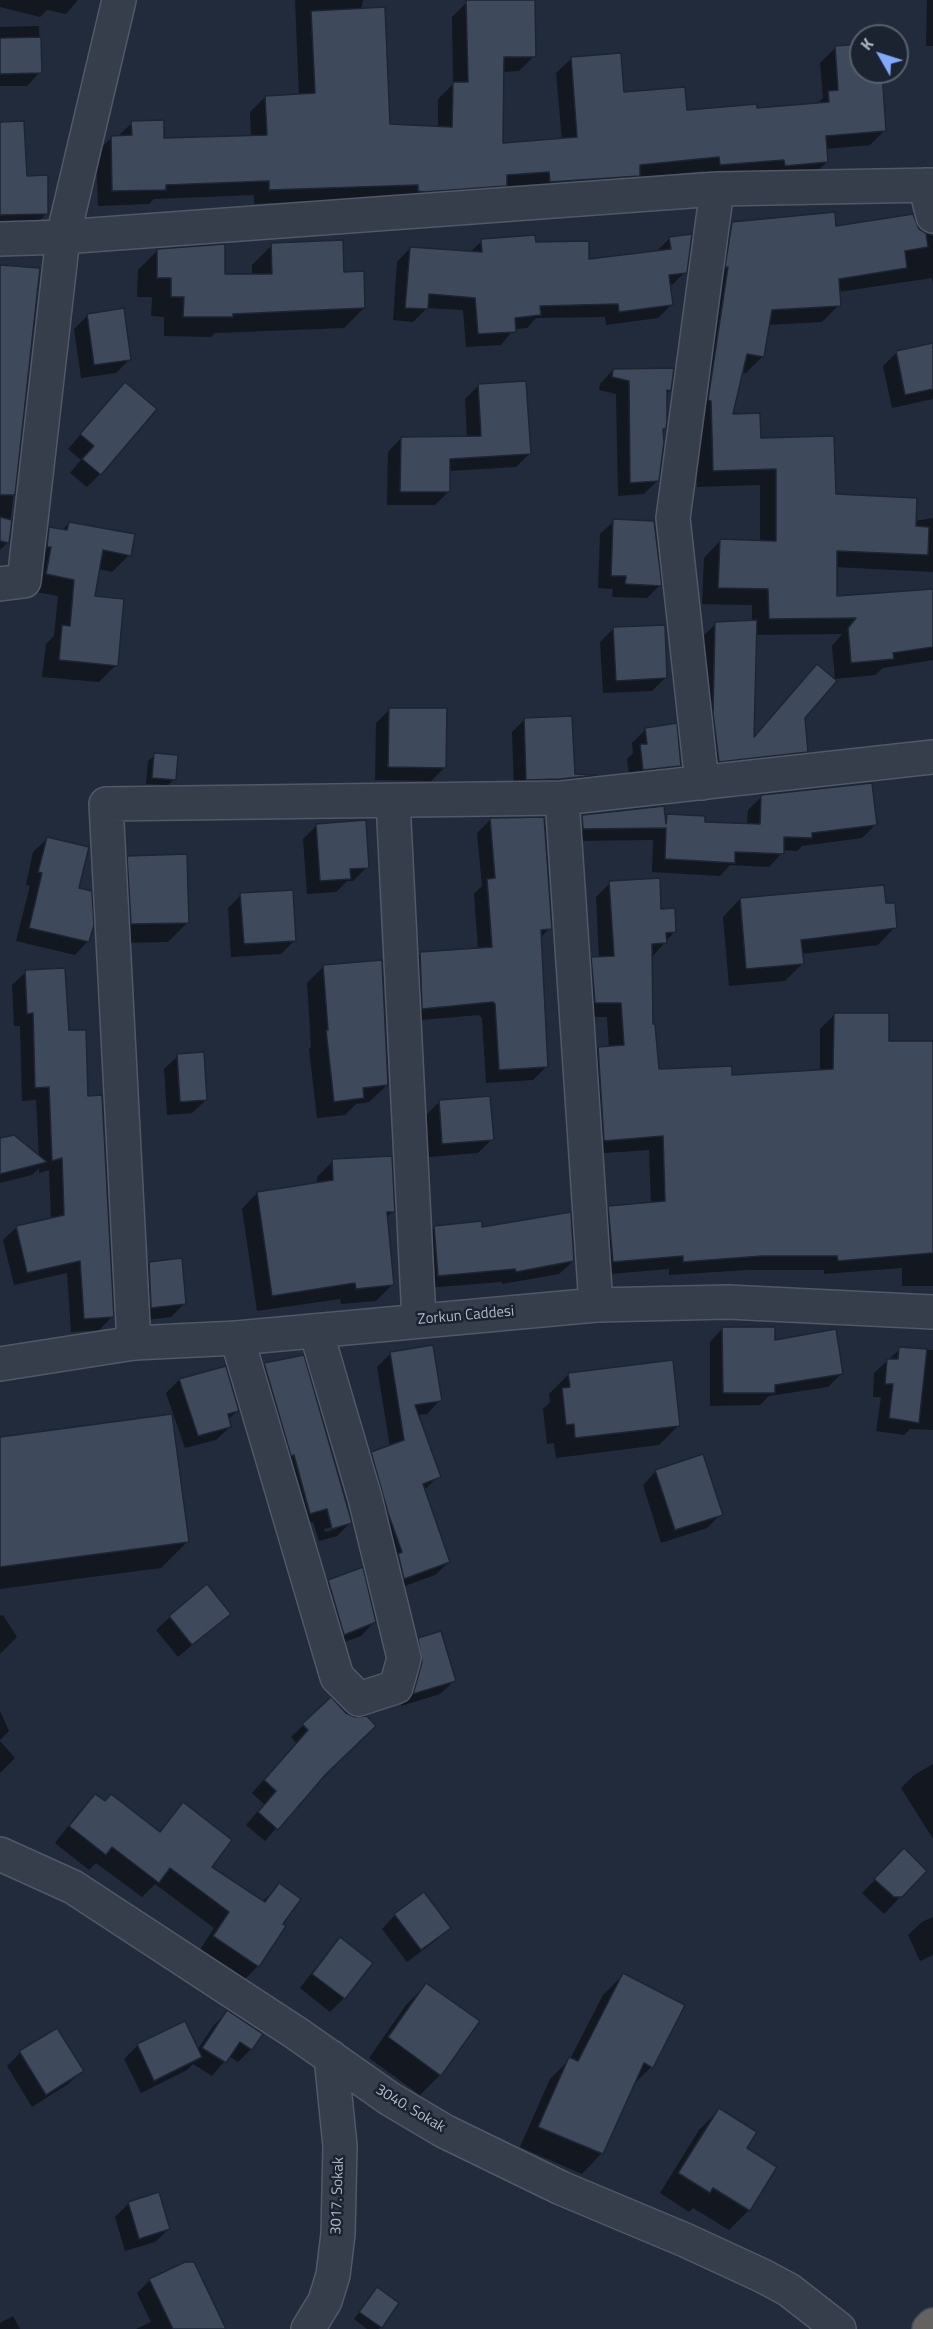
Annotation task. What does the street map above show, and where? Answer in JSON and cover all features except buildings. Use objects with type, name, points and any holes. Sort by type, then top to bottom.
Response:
[{"type":"highway","points":[[929,2329],[933,2325]]},
{"type":"street","points":[[0,584],[24,580],[63,237],[119,0]]},
{"type":"street","points":[[702,783],[673,518],[717,189]]},
{"type":"street","points":[[0,239],[63,237],[717,189],[930,195]]},
{"type":"street","points":[[134,1343],[106,804],[562,798],[933,757]]},
{"type":"street","points":[[562,798],[596,1305]]},
{"type":"street","points":[[393,801],[419,1320]]},
{"type":"street","name":"Zorkun Caddesi","points":[[0,1364],[134,1343],[237,1338],[596,1305],[728,1302],[933,1312]]},
{"type":"street","points":[[237,1338],[337,1677],[359,1699],[396,1687],[404,1658],[365,1498],[316,1331]]},
{"type":"street","name":"3040. Sokak","points":[[0,1854],[73,1887],[331,2057],[390,2099],[444,2131],[561,2188],[685,2240],[763,2276],[789,2290],[839,2329]]},
{"type":"street","name":"3017. Sokak","points":[[308,2329],[325,2301],[333,2275],[338,2234],[340,2146],[331,2057]]}]
